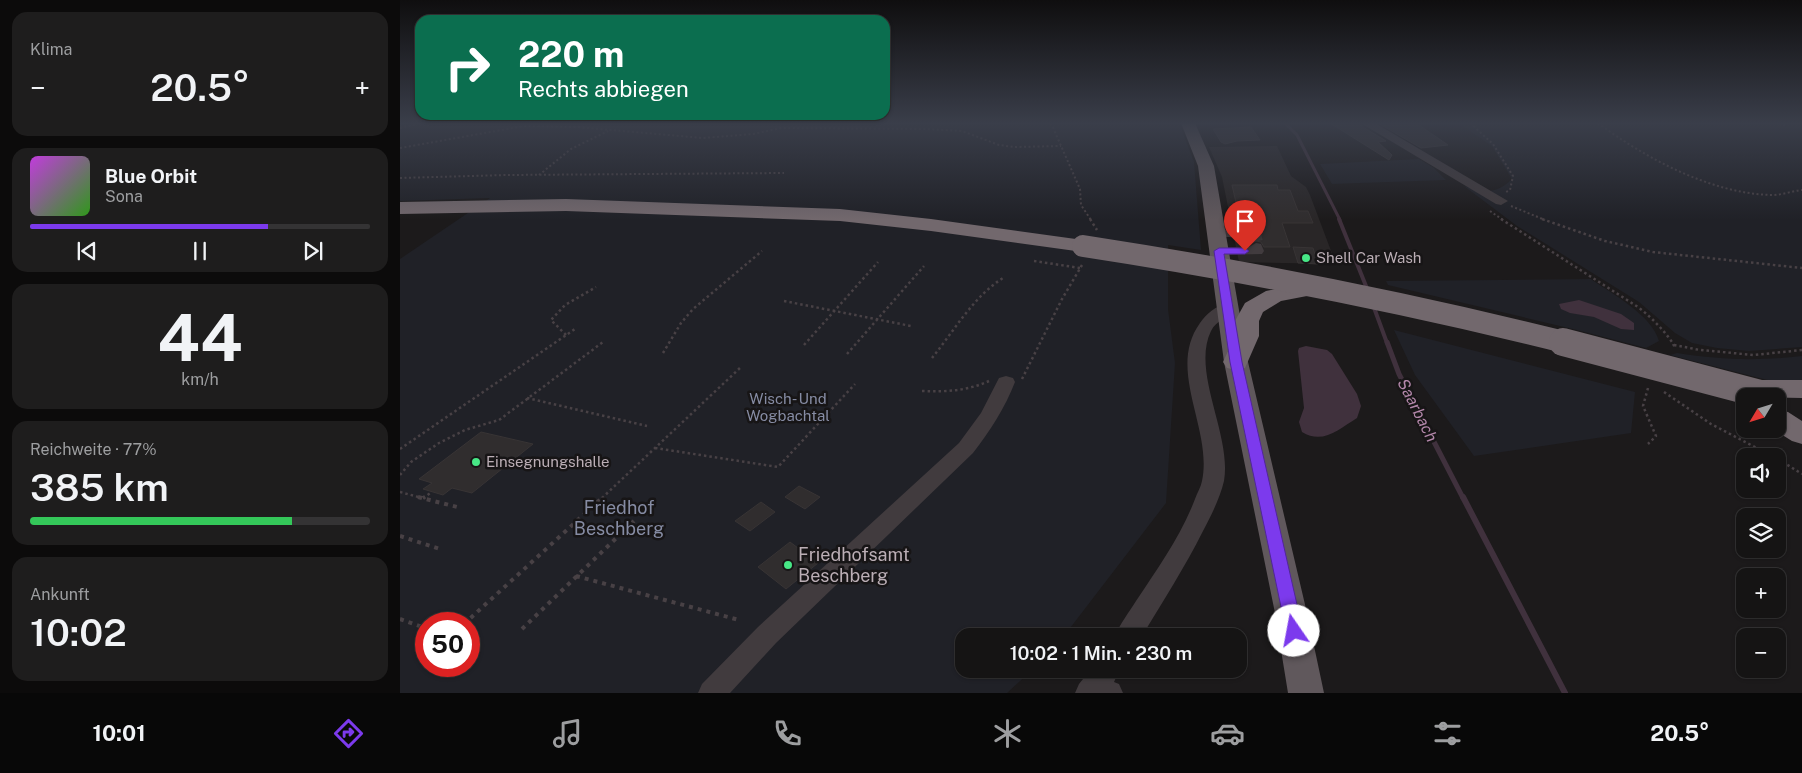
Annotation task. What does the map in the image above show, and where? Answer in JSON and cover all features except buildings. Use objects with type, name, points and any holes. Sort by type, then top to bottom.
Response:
[{"type":"highway","points":[[400,208],[566,205],[840,215],[931,224],[1403,316],[1579,358],[1736,402]]},
{"type":"highway","points":[[400,219],[551,216],[734,220],[844,226],[1241,270],[1404,304],[1577,344],[1739,388]]},
{"type":"highway","points":[[1220,260],[1295,287],[1328,293],[1692,383],[1742,389],[1802,389]]},
{"type":"highway","points":[[1236,362],[1247,336],[1247,321],[1253,308],[1295,287]]},
{"type":"highway","points":[[1692,383],[1736,400]]},
{"type":"highway","points":[[1786,401],[1802,406]]},
{"type":"highway","points":[[1786,417],[1802,422]]},
{"type":"highway","points":[[1786,424],[1802,434]]},
{"type":"main road","points":[[1202,155],[1206,166],[1236,362],[1291,613],[1306,693]]},
{"type":"street","points":[[1423,155],[1495,198]]},
{"type":"street","points":[[1220,260],[1245,234]]},
{"type":"street","points":[[1220,260],[1257,252],[1256,246]]},
{"type":"street","points":[[1133,628],[1180,553],[1200,515],[1213,481],[1212,442],[1197,376],[1198,346],[1202,332],[1211,319],[1227,308]]},
{"type":"street","points":[[712,693],[754,628],[966,448],[985,424],[996,389]]},
{"type":"path","points":[[539,175],[561,155]]},
{"type":"path","points":[[922,391],[958,392],[996,389],[1026,374],[1085,253],[1094,224],[1081,205],[1080,188],[1065,155]]},
{"type":"path","points":[[1495,198],[1510,190],[1513,176],[1500,155]]},
{"type":"path","points":[[1648,155],[1717,184],[1755,193],[1772,195],[1802,190]]},
{"type":"path","points":[[400,178],[784,173]]},
{"type":"path","points":[[1495,198],[1546,222],[1606,241],[1682,256],[1802,268]]},
{"type":"path","points":[[1488,209],[1511,226],[1632,303],[1668,334],[1674,345]]},
{"type":"path","points":[[663,353],[681,323],[693,309],[762,251]]},
{"type":"path","points":[[1034,261],[1085,253]]},
{"type":"path","points":[[804,345],[878,262]]},
{"type":"path","points":[[847,354],[924,266]]},
{"type":"path","points":[[932,358],[986,292],[996,281],[1003,278]]},
{"type":"path","points":[[566,335],[551,320],[557,311],[577,296],[596,287]]},
{"type":"path","points":[[784,301],[911,326]]},
{"type":"path","points":[[400,449],[575,328]]},
{"type":"path","points":[[400,475],[414,460],[440,443],[464,431],[490,424],[602,342]]},
{"type":"path","points":[[1667,348],[1674,345],[1700,350],[1754,355],[1802,350]]},
{"type":"path","points":[[477,612],[656,448],[741,367]]},
{"type":"path","points":[[1648,444],[1656,436],[1643,406],[1651,382]]},
{"type":"path","points":[[656,448],[778,467],[855,384]]},
{"type":"path","points":[[1657,386],[1711,424],[1757,448]]},
{"type":"path","points":[[527,398],[647,426]]},
{"type":"path","points":[[1786,464],[1802,474]]},
{"type":"path","points":[[400,492],[461,508]]},
{"type":"path","points":[[423,498],[432,492]]},
{"type":"path","points":[[522,629],[634,521]]},
{"type":"path","points":[[400,536],[440,548]]},
{"type":"path","points":[[576,576],[754,628]]},
{"type":"path","points":[[400,618],[415,624]]},
{"type":"shaded area","points":[[1213,155],[1281,155],[1291,176],[1306,187],[1336,264],[1239,262],[1222,177]]},
{"type":"shaded area","points":[[1579,300],[1621,314],[1634,323],[1634,330],[1621,329],[1594,317],[1570,313],[1561,309],[1559,304]]},
{"type":"shaded area","points":[[1306,346],[1327,350],[1332,354],[1357,394],[1361,406],[1357,418],[1337,431],[1324,436],[1310,436],[1302,432],[1299,422],[1304,408],[1298,351],[1299,348]]},
{"type":"green space","name":"Wisch- Und Wogbachtal","points":[[400,155],[1191,155],[1194,162],[1201,250],[1168,245],[1168,309],[1175,363],[1166,503],[1070,628],[955,628],[955,678],[1023,678],[1007,693],[400,693],[400,259],[490,198],[400,201]]},
{"type":"green space","points":[[1498,155],[1802,155],[1802,347],[1749,351],[1692,343],[1675,333],[1639,302],[1517,226],[1464,186],[1490,191],[1501,187],[1512,179]]},
{"type":"green space","points":[[1419,159],[1434,168],[1446,180],[1332,184],[1320,164]]},
{"type":"green space","points":[[1591,279],[1640,314],[1655,331],[1659,341],[1646,348],[1388,285],[1386,281]]},
{"type":"green space","points":[[1394,330],[1635,392],[1631,433],[1474,456],[1415,375]]},
{"type":"green space","points":[[1677,353],[1740,359],[1802,356],[1802,381],[1779,383],[1670,355]]},
{"type":"waterway","name":"Saarbach","points":[[1307,155],[1340,220]]},
{"type":"waterway","name":"Saarbach","points":[[1339,219],[1368,291]]},
{"type":"waterway","name":"Saarbach","points":[[1373,305],[1387,343]]},
{"type":"waterway","name":"Saarbach","points":[[1387,342],[1399,374],[1463,498]]},
{"type":"waterway","name":"Saarbach","points":[[1463,497],[1565,693]]},
{"type":"tunnel","points":[[1245,234],[1253,234],[1256,247]]},
{"type":"place","name":"Shell Car Wash","points":[[1306,258]]},
{"type":"place","name":"Einsegnungshalle","points":[[476,462]]},
{"type":"place","name":"Friedhofsamt Beschberg","points":[[788,565]]},
{"type":"route","points":[[1245,251],[1219,251],[1236,362],[1294,631]]},
{"type":"park label","name":"Friedhof Beschberg","points":[[619,518]]}]
